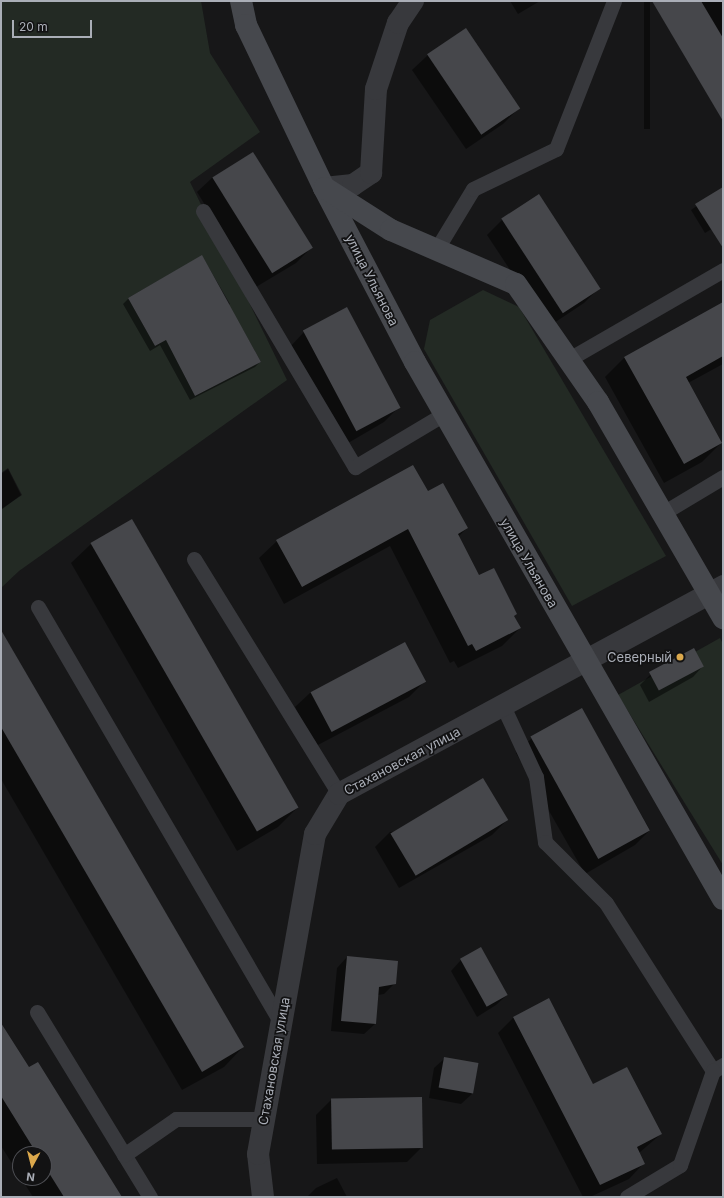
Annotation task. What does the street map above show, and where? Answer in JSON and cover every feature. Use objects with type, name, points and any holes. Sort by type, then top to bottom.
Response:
[{"type":"street","name":"улица Ульянова","points":[[241,1],[246,25],[324,188],[444,414],[723,899]]},
{"type":"street","points":[[324,188],[353,185],[371,173],[376,89],[398,23],[413,1]]},
{"type":"street","points":[[324,188],[391,230],[516,284],[598,402],[663,513],[716,589],[723,618]]},
{"type":"street","name":"Стахановская улица","points":[[263,1197],[258,1154],[315,834],[339,794],[504,706],[716,589]]},
{"type":"lane","points":[[436,250],[473,189],[556,149],[614,1]]},
{"type":"lane","points":[[203,211],[355,467],[444,414]]},
{"type":"lane","points":[[569,359],[723,270]]},
{"type":"lane","points":[[663,513],[723,477]]},
{"type":"lane","points":[[194,559],[339,794]]},
{"type":"lane","points":[[38,607],[281,1023]]},
{"type":"lane","points":[[504,706],[536,777],[546,842],[606,903],[718,1068],[680,1165],[627,1197]]},
{"type":"lane","points":[[37,1012],[150,1197]]},
{"type":"lane","points":[[124,1155],[176,1118],[264,1119]]},
{"type":"shaded area","points":[[1,1],[201,1],[210,53],[260,132],[190,182],[287,380],[19,571],[1,588],[1,509],[22,495],[8,468],[1,473]],"holes":[[[202,256],[230,304],[155,346],[128,298]],[[243,330],[261,362],[195,396],[178,363]]]},
{"type":"shaded area","points":[[483,290],[519,307],[666,556],[572,606],[424,349],[430,320]]},
{"type":"shaded area","points":[[720,638],[723,644],[723,865],[618,695]]},
{"type":"building","points":[[652,1],[701,1],[723,38],[723,121]]},
{"type":"building","points":[[466,28],[520,108],[481,135],[427,54]]},
{"type":"building","points":[[253,152],[313,248],[272,273],[212,177]]},
{"type":"building","points":[[723,187],[723,248],[695,204]]},
{"type":"building","points":[[539,194],[601,289],[563,313],[501,219]]},
{"type":"building","points":[[202,255],[261,362],[195,396],[166,340],[155,346],[128,298]]},
{"type":"building","points":[[723,302],[723,356],[686,377],[722,443],[684,464],[624,357]]},
{"type":"building","points":[[347,307],[401,408],[356,431],[303,330]]},
{"type":"building","points":[[413,465],[428,491],[443,483],[468,528],[458,534],[479,575],[494,568],[517,614],[514,616],[521,628],[476,651],[472,644],[468,646],[408,529],[302,587],[276,540]]},
{"type":"building","points":[[132,519],[299,807],[257,831],[90,543]]},
{"type":"building","points":[[1,630],[244,1047],[202,1072],[1,727]]},
{"type":"building","points":[[405,642],[426,682],[332,732],[311,692]]},
{"type":"building","points":[[694,648],[704,667],[659,690],[649,672]]},
{"type":"building","points":[[582,708],[650,830],[598,859],[530,737]]},
{"type":"building","points":[[483,778],[508,820],[416,876],[390,834]]},
{"type":"building","points":[[481,947],[508,995],[487,1007],[460,959]]},
{"type":"building","points":[[347,956],[398,961],[396,984],[379,987],[376,1024],[341,1021]]},
{"type":"building","points":[[549,998],[593,1084],[627,1067],[662,1134],[637,1147],[645,1164],[600,1185],[513,1017]]},
{"type":"building","points":[[1,1023],[29,1067],[38,1062],[122,1197],[64,1197],[52,1178],[52,1146],[32,1146],[1,1096]]},
{"type":"building","points":[[444,1057],[478,1063],[473,1094],[439,1088]]},
{"type":"building","points":[[422,1097],[423,1148],[332,1150],[331,1099]]},
{"type":"place","name":"Северный","points":[[680,657]]}]
